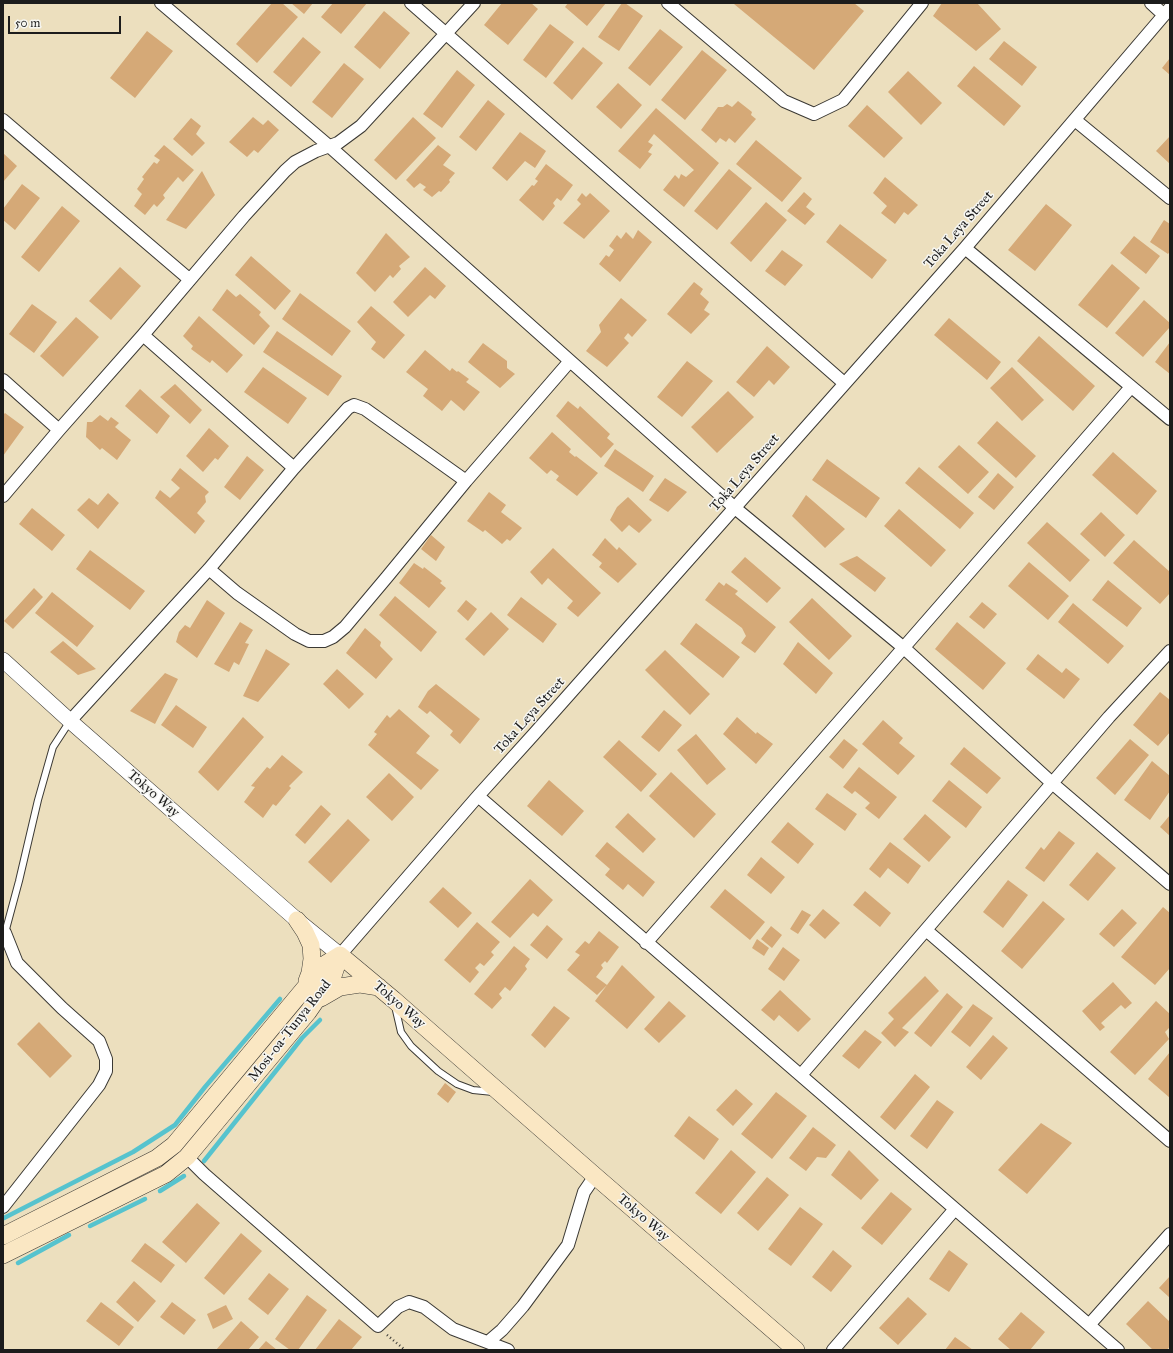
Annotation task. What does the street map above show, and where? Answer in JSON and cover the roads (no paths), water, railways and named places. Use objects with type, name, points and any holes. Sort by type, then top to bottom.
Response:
[{"type":"main road","points":[[297,920],[306,932],[311,945],[312,959],[310,973],[304,987]]},
{"type":"main road","name":"Mosi-oa-Tunya Road","points":[[3,1236],[156,1158],[174,1145],[324,964],[340,955]]},
{"type":"main road","name":"Mosi-oa-Tunya Road","points":[[3,1255],[166,1174],[187,1157],[308,1012],[333,976],[340,955]]},
{"type":"main road","name":"Tokyo Way","points":[[340,955],[379,987],[594,1176],[796,1350]]},
{"type":"main road","points":[[308,1012],[322,997],[340,987],[360,984],[379,987]]},
{"type":"street","points":[[161,3],[329,146],[734,508],[904,648],[1052,783],[1170,884]]},
{"type":"street","points":[[411,3],[844,383]]},
{"type":"street","points":[[3,496],[143,335],[189,279],[290,166],[316,150],[338,143],[361,126],[474,3]]},
{"type":"street","points":[[668,3],[784,101],[814,114],[843,100],[922,3]]},
{"type":"street","points":[[1151,3],[1167,12]]},
{"type":"street","name":"Toka Leya Street","points":[[340,955],[478,796],[965,248],[1167,12]]},
{"type":"street","points":[[3,120],[189,279]]},
{"type":"street","points":[[1074,120],[1170,198]]},
{"type":"street","points":[[965,248],[1170,419]]},
{"type":"street","points":[[143,335],[294,468]]},
{"type":"street","points":[[209,569],[237,594],[296,634],[309,641],[324,641],[333,637],[387,578],[466,481],[570,361]]},
{"type":"street","points":[[3,380],[59,430]]},
{"type":"street","points":[[646,943],[1131,387]]},
{"type":"street","points":[[70,722],[209,569],[294,468],[348,408],[354,405],[365,409],[466,481]]},
{"type":"street","points":[[801,1076],[1109,717],[1170,651]]},
{"type":"street","name":"Tokyo Way","points":[[3,660],[70,722],[297,920],[340,955]]},
{"type":"street","points":[[478,796],[1118,1350]]},
{"type":"street","points":[[926,930],[1170,1141]]},
{"type":"street","points":[[3,1207],[99,1085],[106,1071],[106,1059],[99,1041],[62,1008],[17,963],[4,933]]},
{"type":"street","points":[[187,1157],[204,1174],[378,1326],[398,1307],[409,1302],[424,1307],[453,1329],[508,1350]]},
{"type":"street","points":[[488,1342],[502,1330],[523,1306],[568,1245],[584,1192],[594,1176]]},
{"type":"street","points":[[833,1350],[955,1209]]},
{"type":"street","points":[[1089,1325],[1170,1234]]},
{"type":"lane","points":[[4,933],[19,881],[38,800],[53,747],[70,722]]},
{"type":"lane","points":[[394,1000],[401,1032],[411,1046],[438,1071],[457,1084],[473,1090],[499,1093]]},
{"type":"waterway","points":[[4,1218],[133,1152],[175,1125],[205,1087],[280,999]]},
{"type":"waterway","points":[[204,1161],[302,1038],[320,1020]]},
{"type":"waterway","points":[[160,1191],[184,1176]]},
{"type":"waterway","points":[[90,1226],[145,1199]]},
{"type":"waterway","points":[[18,1263],[69,1235]]}]
